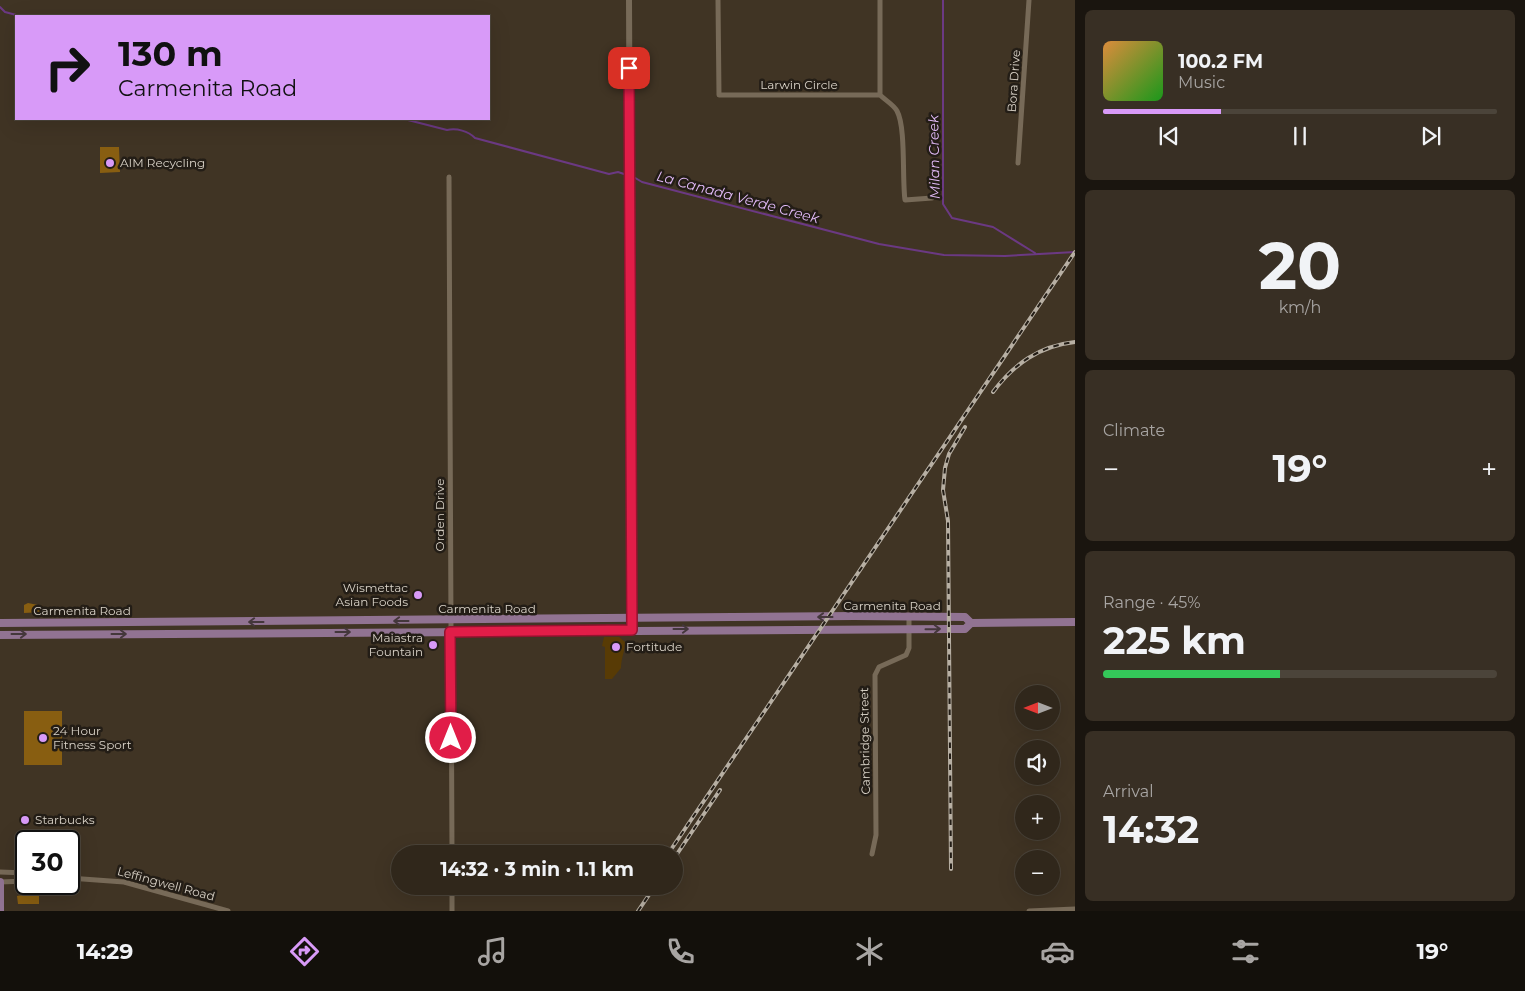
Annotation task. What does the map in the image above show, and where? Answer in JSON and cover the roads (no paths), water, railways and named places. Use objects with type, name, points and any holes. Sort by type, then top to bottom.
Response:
[{"type":"main road","name":"Carmenita Road","points":[[0,623],[965,617],[971,623]]},
{"type":"main road","points":[[304,633],[305,621]]},
{"type":"main road","name":"Carmenita Road","points":[[0,634],[965,629],[971,623],[1075,622]]},
{"type":"main road","points":[[0,882],[0,911]]},
{"type":"street","points":[[628,0],[632,630]]},
{"type":"street","name":"Larwin Circle","points":[[718,0],[718,95],[880,95]]},
{"type":"street","points":[[880,0],[880,95],[897,111],[900,126],[902,184],[905,200],[932,198]]},
{"type":"street","name":"Bora Drive","points":[[1018,163],[1029,0]]},
{"type":"street","name":"Orden Drive","points":[[449,177],[452,845]]},
{"type":"street","name":"Cambridge Street","points":[[872,854],[876,834],[875,675],[879,667],[906,655],[909,648],[909,617]]},
{"type":"street","points":[[0,872],[15,873]]},
{"type":"street","name":"Leffingwell Road","points":[[80,879],[124,882],[215,909],[228,911]]},
{"type":"street","points":[[0,882],[15,881]]},
{"type":"street","points":[[452,895],[452,911]]},
{"type":"street","points":[[1029,910],[1075,909]]},
{"type":"waterway","name":"Milan Creek","points":[[943,0],[943,204],[952,218],[993,227],[1035,253]]},
{"type":"waterway","name":"La Canada Verde Creek","points":[[0,7],[5,12],[16,15]]},
{"type":"waterway","name":"La Canada Verde Creek","points":[[408,120],[447,130],[455,129],[475,138],[609,174],[618,172],[627,175]]},
{"type":"waterway","name":"La Canada Verde Creek","points":[[632,176],[642,182],[879,244],[944,255],[1005,256],[1075,252]]},
{"type":"railway","points":[[674,845],[1075,252]]},
{"type":"railway","points":[[993,392],[1010,373],[1028,358],[1050,348],[1075,342]]},
{"type":"railway","points":[[951,869],[948,521],[943,490],[945,468],[949,454],[965,427]]},
{"type":"railway","points":[[683,845],[720,790]]},
{"type":"railway","points":[[638,911],[649,895]]},
{"type":"place","name":"AIM Recycling","points":[[110,163]]},
{"type":"place","name":"Wismettac Asian Foods","points":[[418,595]]},
{"type":"place","name":"Maiastra Fountain","points":[[433,645]]},
{"type":"place","name":"Fortitude","points":[[616,647]]},
{"type":"place","name":"24 Hour Fitness Sport","points":[[43,738]]},
{"type":"place","name":"Starbucks","points":[[25,820]]}]
